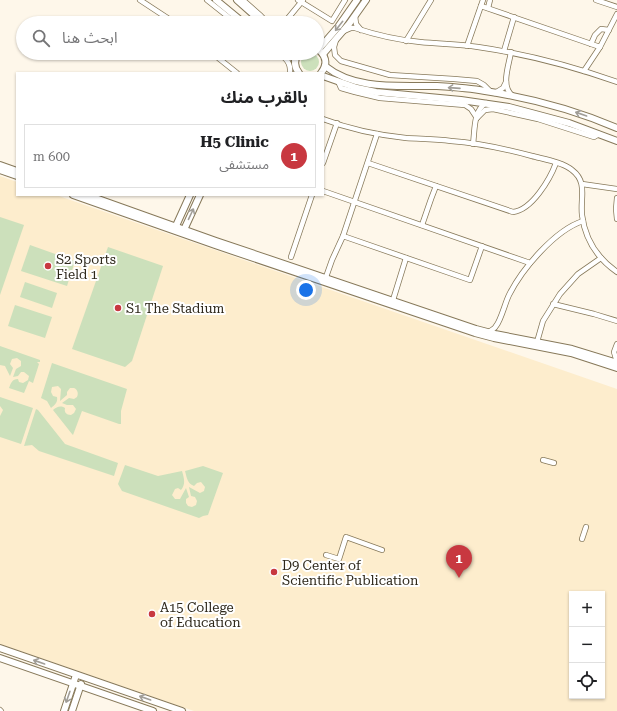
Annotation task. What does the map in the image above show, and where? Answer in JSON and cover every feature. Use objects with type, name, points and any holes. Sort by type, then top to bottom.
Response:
[{"type":"main road","points":[[216,0],[235,16]]},
{"type":"main road","points":[[237,0],[255,16]]},
{"type":"main road","points":[[324,45],[357,0]]},
{"type":"main road","points":[[324,48],[336,40],[366,0]]},
{"type":"main road","points":[[322,72],[325,66],[324,58]]},
{"type":"main road","points":[[296,60],[295,65],[298,72]]},
{"type":"main road","points":[[325,66],[348,78],[377,85],[397,87],[437,86],[493,92],[513,96],[579,113],[617,128]]},
{"type":"main road","points":[[324,76],[357,88],[386,94],[471,101],[540,114],[599,134],[617,142]]},
{"type":"main road","points":[[0,165],[16,171]]},
{"type":"main road","points":[[0,170],[16,176]]},
{"type":"main road","points":[[76,196],[175,228]]},
{"type":"main road","points":[[90,196],[183,231],[475,333],[571,353],[617,368]]},
{"type":"main road","points":[[175,228],[190,196]]},
{"type":"main road","points":[[183,231],[200,196]]},
{"type":"main road","points":[[183,231],[489,332],[572,349],[617,363]]},
{"type":"main road","points":[[0,648],[182,711]]},
{"type":"main road","points":[[0,658],[153,711]]},
{"type":"main road","points":[[64,711],[76,675]]},
{"type":"main road","points":[[72,711],[84,677]]},
{"type":"street","points":[[140,0],[164,16]]},
{"type":"street","points":[[207,0],[227,16]]},
{"type":"street","points":[[243,0],[261,16]]},
{"type":"street","points":[[289,16],[301,1],[332,21],[345,0]]},
{"type":"street","points":[[406,41],[431,0]]},
{"type":"street","points":[[467,46],[483,0]]},
{"type":"street","points":[[488,8],[490,0]]},
{"type":"street","points":[[596,0],[617,7]]},
{"type":"street","points":[[481,6],[600,47]]},
{"type":"street","points":[[584,71],[600,47],[617,14]]},
{"type":"street","points":[[355,16],[357,26],[363,31]]},
{"type":"street","points":[[504,51],[514,17]]},
{"type":"street","points":[[343,31],[351,28],[406,41],[467,46],[511,52],[552,61],[617,82]]},
{"type":"street","points":[[591,44],[595,35],[601,29],[609,30]]},
{"type":"street","points":[[336,40],[334,47],[335,55],[341,61],[390,75],[477,81],[493,92],[503,88],[506,81],[511,52]]},
{"type":"street","points":[[221,60],[236,72]]},
{"type":"street","points":[[287,60],[289,62],[290,72]]},
{"type":"street","points":[[506,81],[508,91],[513,96]]},
{"type":"street","points":[[338,82],[341,88],[373,97],[465,105],[471,109],[477,117]]},
{"type":"street","points":[[471,101],[476,109],[477,117]]},
{"type":"street","points":[[473,144],[479,109],[486,103]]},
{"type":"street","points":[[477,117],[485,110],[493,109],[538,119],[594,137],[599,134]]},
{"type":"street","points":[[324,119],[377,134],[405,138],[450,140],[514,151],[556,163],[573,170],[582,184],[583,194],[581,209],[588,241],[595,252],[617,272]]},
{"type":"street","points":[[324,160],[337,123]]},
{"type":"street","points":[[326,277],[343,236],[377,134]]},
{"type":"street","points":[[368,162],[516,212],[531,201],[542,189],[550,177],[556,163]]},
{"type":"street","points":[[582,184],[617,189]]},
{"type":"street","points":[[422,225],[436,186]]},
{"type":"street","points":[[324,191],[530,263]]},
{"type":"street","points":[[291,257],[312,196]]},
{"type":"street","points":[[617,198],[617,219]]},
{"type":"street","points":[[489,332],[497,326],[510,292],[530,263],[550,242],[569,228],[583,221]]},
{"type":"street","points":[[343,236],[470,280],[482,246]]},
{"type":"street","points":[[392,300],[406,258]]},
{"type":"street","points":[[537,342],[542,321],[560,294],[573,279],[601,258]]},
{"type":"street","points":[[553,304],[617,321]]},
{"type":"street","points":[[497,326],[502,335]]},
{"type":"street","points":[[606,359],[614,352],[617,344]]},
{"type":"street","points":[[614,352],[617,363]]},
{"type":"street","points":[[543,460],[554,464]]},
{"type":"street","points":[[582,539],[586,527]]},
{"type":"street","points":[[326,555],[339,559],[346,537],[382,550]]},
{"type":"shaded area","points":[[0,176],[16,182],[16,196],[59,196],[617,389],[617,711],[194,711],[0,644]]},
{"type":"green space","points":[[301,60],[319,60],[319,66],[314,71],[306,71],[301,66]]},
{"type":"green space","points":[[0,217],[24,225],[0,295]]},
{"type":"green space","name":"S2 Sports Field 1","points":[[30,245],[75,261],[67,286],[21,271]]},
{"type":"green space","name":"S1 The Stadium","points":[[108,247],[163,266],[132,361],[125,367],[72,349]]},
{"type":"green space","points":[[25,282],[57,293],[52,308],[20,297]]},
{"type":"green space","points":[[15,305],[52,317],[45,338],[8,326]]},
{"type":"green space","points":[[0,346],[40,360],[40,362],[37,362],[39,364],[33,383],[29,381],[24,393],[9,388],[14,380],[18,379],[19,382],[23,383],[28,380],[29,376],[24,372],[21,372],[18,376],[13,377],[16,369],[21,366],[21,361],[17,358],[12,359],[10,364],[13,368],[10,376],[5,366],[0,365]]},
{"type":"green space","points":[[52,363],[127,389],[121,411],[121,424],[82,411],[73,435],[53,410],[57,407],[62,407],[65,408],[65,412],[67,414],[71,415],[74,413],[76,409],[73,405],[62,403],[69,398],[74,399],[78,396],[76,389],[70,388],[67,395],[60,401],[61,389],[58,386],[52,387],[51,392],[53,396],[57,397],[57,400],[51,408],[47,401],[41,398]]},
{"type":"green space","points":[[0,397],[33,408],[21,444],[0,437],[0,416],[3,410],[0,406]]},
{"type":"green space","points":[[36,409],[65,444],[118,463],[114,476],[39,451],[32,445],[24,446]]},
{"type":"green space","points":[[125,465],[158,476],[182,471],[184,485],[181,490],[178,488],[175,489],[172,495],[175,499],[180,499],[186,488],[189,497],[186,499],[186,503],[188,506],[192,507],[196,505],[197,501],[195,497],[191,496],[189,487],[200,493],[204,491],[205,487],[201,482],[194,486],[190,483],[185,471],[203,466],[223,473],[208,515],[199,518],[122,491],[118,484]]},
{"type":"place","name":"S2 Sports Field 1","points":[[48,266]]},
{"type":"place","name":"S1 The Stadium","points":[[118,308]]},
{"type":"place","name":"D9 Center of Scientific Publication","points":[[274,572]]},
{"type":"place","name":"H5 Clinic","points":[[459,578]]},
{"type":"place","name":"A15 College of Education","points":[[152,614]]}]
